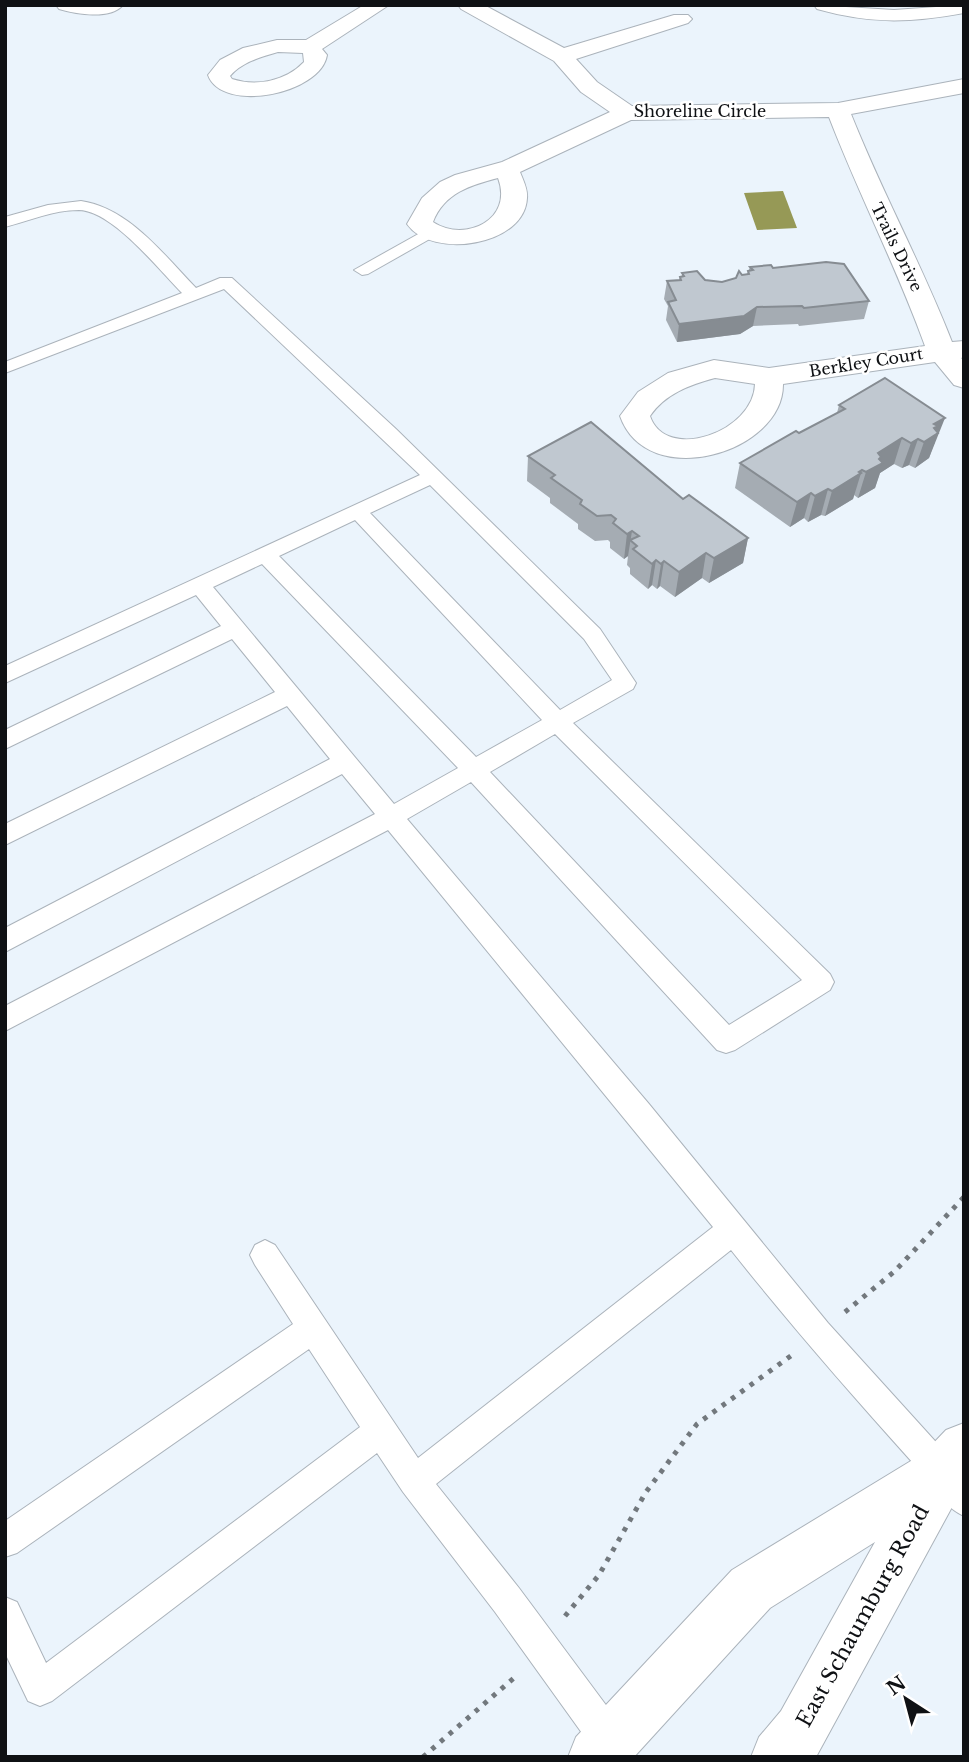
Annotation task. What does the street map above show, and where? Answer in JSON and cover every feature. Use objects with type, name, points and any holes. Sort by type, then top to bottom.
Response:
[{"type":"street","points":[[66,5],[106,8],[113,5]]},
{"type":"street","points":[[310,47],[379,5]]},
{"type":"street","name":"Shoreline Circle","points":[[468,5],[562,56],[589,88],[627,113],[838,110],[964,86]]},
{"type":"street","points":[[824,5],[861,15],[901,18],[964,7]]},
{"type":"street","points":[[562,56],[681,19]]},
{"type":"street","name":"Trails Drive","points":[[838,110],[901,258],[953,350],[964,379]]},
{"type":"street","points":[[506,168],[514,187],[515,200],[511,213],[497,225],[476,236],[451,238],[429,233],[421,225],[423,215],[432,202],[449,188],[475,175],[506,168],[627,113]]},
{"type":"street","name":"Berkley Court","points":[[768,377],[953,350]]},
{"type":"street","name":"East Schaumburg Road","points":[[603,1749],[751,1589],[957,1473]]},
{"type":"street","name":"East Schaumburg Road","points":[[779,1757],[801,1731],[957,1473]]},
{"type":"lane","points":[[5,222],[46,209],[90,207],[120,224],[194,295]]},
{"type":"lane","points":[[362,270],[429,233]]},
{"type":"lane","points":[[5,368],[226,282],[433,477],[592,634],[625,683],[391,817],[5,1019]]},
{"type":"lane","points":[[5,675],[433,477]]},
{"type":"lane","points":[[265,554],[473,769],[726,1041],[821,982],[558,722],[357,511]]},
{"type":"lane","points":[[199,584],[817,1334],[957,1473]]},
{"type":"lane","points":[[5,740],[235,628]]},
{"type":"lane","points":[[5,835],[291,694]]},
{"type":"lane","points":[[5,941],[346,761]]},
{"type":"lane","points":[[414,1481],[733,1230]]},
{"type":"lane","points":[[265,1255],[414,1481],[540,1646],[603,1749]]},
{"type":"lane","points":[[5,1541],[313,1328]]},
{"type":"lane","points":[[5,1614],[40,1689],[381,1430]]},
{"type":"path","points":[[423,1757],[518,1674],[599,1575],[646,1492],[697,1424],[761,1379],[895,1271],[964,1197]]},
{"type":"shaded area","points":[[783,191],[797,228],[757,230],[744,193]]},
{"type":"building","points":[[826,262],[844,264],[869,301],[804,308],[757,307],[744,316],[679,324],[668,302],[676,300],[667,281],[681,280],[680,277],[684,276],[682,273],[697,271],[705,280],[722,282],[736,278],[739,271],[742,275],[749,274],[748,271],[753,270],[750,267],[771,265],[773,268]]},
{"type":"building","points":[[885,378],[945,418],[934,424],[938,426],[934,428],[938,433],[924,442],[918,439],[911,443],[902,438],[878,453],[883,463],[866,472],[862,470],[832,491],[828,489],[815,496],[811,493],[797,502],[740,463],[796,431],[799,433],[845,409],[839,405]]},
{"type":"building","points":[[591,422],[683,499],[689,495],[748,538],[714,558],[706,553],[679,572],[664,561],[661,564],[656,560],[652,564],[633,549],[637,546],[630,540],[639,536],[632,531],[627,534],[613,523],[616,519],[611,515],[597,516],[580,504],[582,500],[551,478],[555,475],[528,456]]}]
